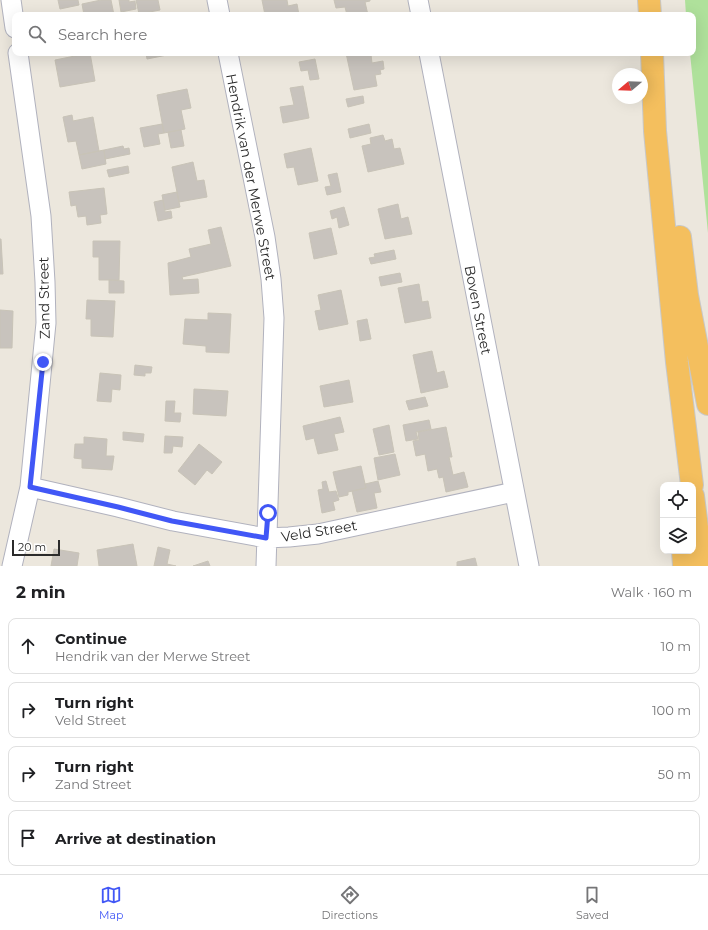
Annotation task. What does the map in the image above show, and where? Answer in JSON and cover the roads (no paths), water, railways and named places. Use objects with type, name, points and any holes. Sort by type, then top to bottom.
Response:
[{"type":"highway","points":[[649,0],[650,12]]},
{"type":"highway","points":[[652,56],[656,131],[677,362],[692,482]]},
{"type":"highway","points":[[656,131],[677,218],[687,295],[708,404]]},
{"type":"highway","points":[[656,131],[656,230],[668,392],[677,482]]},
{"type":"highway","points":[[696,518],[702,566]]},
{"type":"highway","points":[[683,554],[684,566]]},
{"type":"street","points":[[11,0],[13,12]]},
{"type":"street","points":[[217,0],[219,12]]},
{"type":"street","points":[[418,0],[420,12]]},
{"type":"street","name":"Zand Street","points":[[12,566],[30,487],[46,323],[41,216],[18,56]]},
{"type":"street","name":"Hendrik van der Merwe Street","points":[[229,56],[265,237],[271,279],[274,318],[266,566]]},
{"type":"street","name":"Boven Street","points":[[429,56],[529,566]]},
{"type":"street","name":"Veld Street","points":[[30,487],[172,521],[266,538],[318,534],[514,492]]}]
